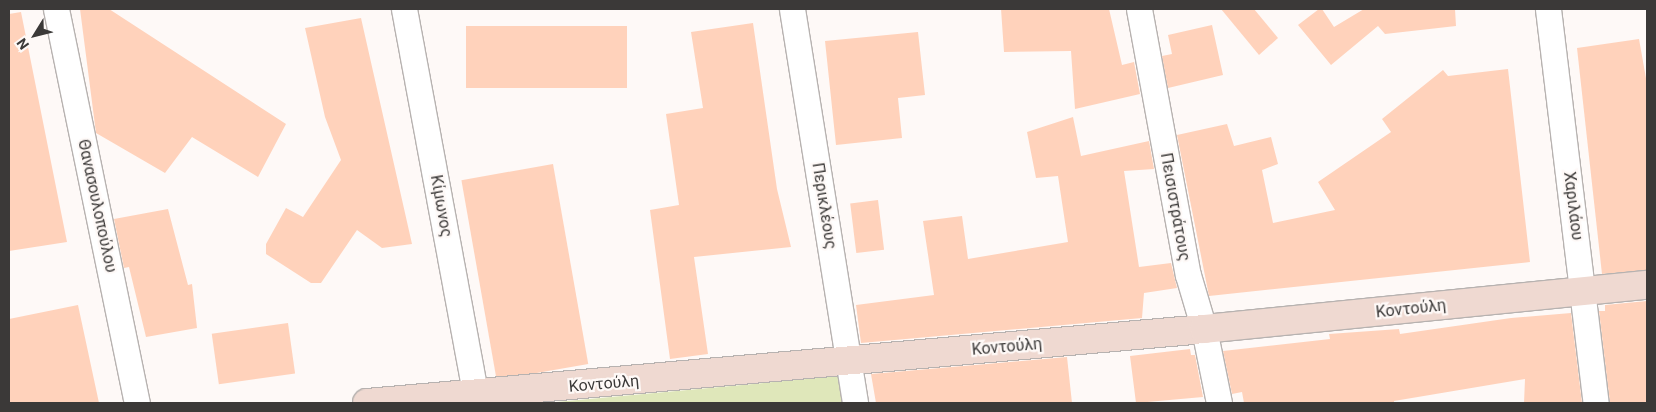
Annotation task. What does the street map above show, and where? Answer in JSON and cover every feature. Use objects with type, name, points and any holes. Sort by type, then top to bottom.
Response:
[{"type":"main road","name":"Κοντούλη","points":[[367,403],[477,399],[848,361],[1204,329],[1647,285]]},
{"type":"street","name":"Θανασουλοπούλου","points":[[56,9],[137,403]]},
{"type":"street","name":"Κίμωνος","points":[[404,9],[477,399]]},
{"type":"street","name":"Περικλέους","points":[[792,9],[855,403]]},
{"type":"street","name":"Πεισιστράτους","points":[[1139,9],[1188,275],[1204,329],[1219,403]]},
{"type":"street","name":"Χαριλάου","points":[[1548,9],[1584,292],[1596,403]]},
{"type":"green space","points":[[839,376],[843,403],[545,403]]},
{"type":"building","points":[[80,9],[109,9],[286,124],[258,177],[192,137],[165,173],[96,133]]},
{"type":"building","points":[[1001,9],[1109,9],[1122,65],[1134,62],[1140,94],[1075,109],[1071,51],[1004,52]]},
{"type":"building","points":[[1221,9],[1254,9],[1278,38],[1259,55]]},
{"type":"building","points":[[1319,9],[1322,9],[1334,27],[1364,9],[1455,9],[1456,26],[1385,34],[1378,26],[1331,65],[1298,25]]},
{"type":"building","points":[[21,12],[67,242],[9,251],[9,14]]},
{"type":"building","points":[[361,18],[412,244],[382,248],[357,230],[321,283],[311,283],[266,254],[266,244],[286,208],[303,217],[341,160],[325,117],[305,28]]},
{"type":"building","points":[[753,23],[777,189],[791,247],[694,257],[708,354],[670,359],[650,210],[679,205],[666,114],[703,108],[691,32]]},
{"type":"building","points":[[1212,25],[1223,75],[1168,88],[1162,56],[1172,54],[1168,35]]},
{"type":"building","points":[[466,26],[627,26],[627,88],[466,88]]},
{"type":"building","points":[[918,32],[925,95],[898,98],[902,138],[836,145],[825,41]]},
{"type":"building","points":[[1639,39],[1647,84],[1647,270],[1602,274],[1577,48]]},
{"type":"building","points":[[1508,69],[1530,262],[1209,296],[1177,135],[1227,124],[1234,146],[1271,137],[1278,164],[1262,170],[1273,223],[1335,210],[1318,182],[1391,132],[1382,119],[1443,70],[1448,76]]},
{"type":"building","points":[[1073,117],[1081,156],[1149,141],[1154,169],[1124,171],[1139,267],[1171,263],[1177,288],[1144,293],[1142,318],[861,343],[856,305],[934,295],[923,221],[962,216],[968,259],[1068,242],[1058,176],[1036,178],[1027,132]]},
{"type":"building","points":[[553,164],[588,364],[497,380],[461,180]]},
{"type":"building","points":[[878,200],[884,250],[856,253],[850,203]]},
{"type":"building","points":[[168,209],[188,285],[192,284],[197,328],[146,337],[129,267],[124,268],[114,219]]},
{"type":"building","points":[[1647,301],[1647,403],[1610,403],[1599,311],[1605,311],[1605,305]]},
{"type":"building","points":[[78,305],[99,403],[9,403],[9,319]]},
{"type":"building","points":[[1571,313],[1582,403],[1524,403],[1525,379],[1394,401],[1394,403],[1244,403],[1242,392],[1232,394],[1223,351],[1330,339],[1329,334],[1399,329],[1400,334],[1511,318]]},
{"type":"building","points":[[288,323],[295,374],[219,384],[212,334]]},
{"type":"building","points":[[1190,349],[1191,355],[1195,355],[1203,397],[1136,403],[1130,356]]},
{"type":"building","points":[[1067,357],[1072,403],[876,403],[871,374]]}]
